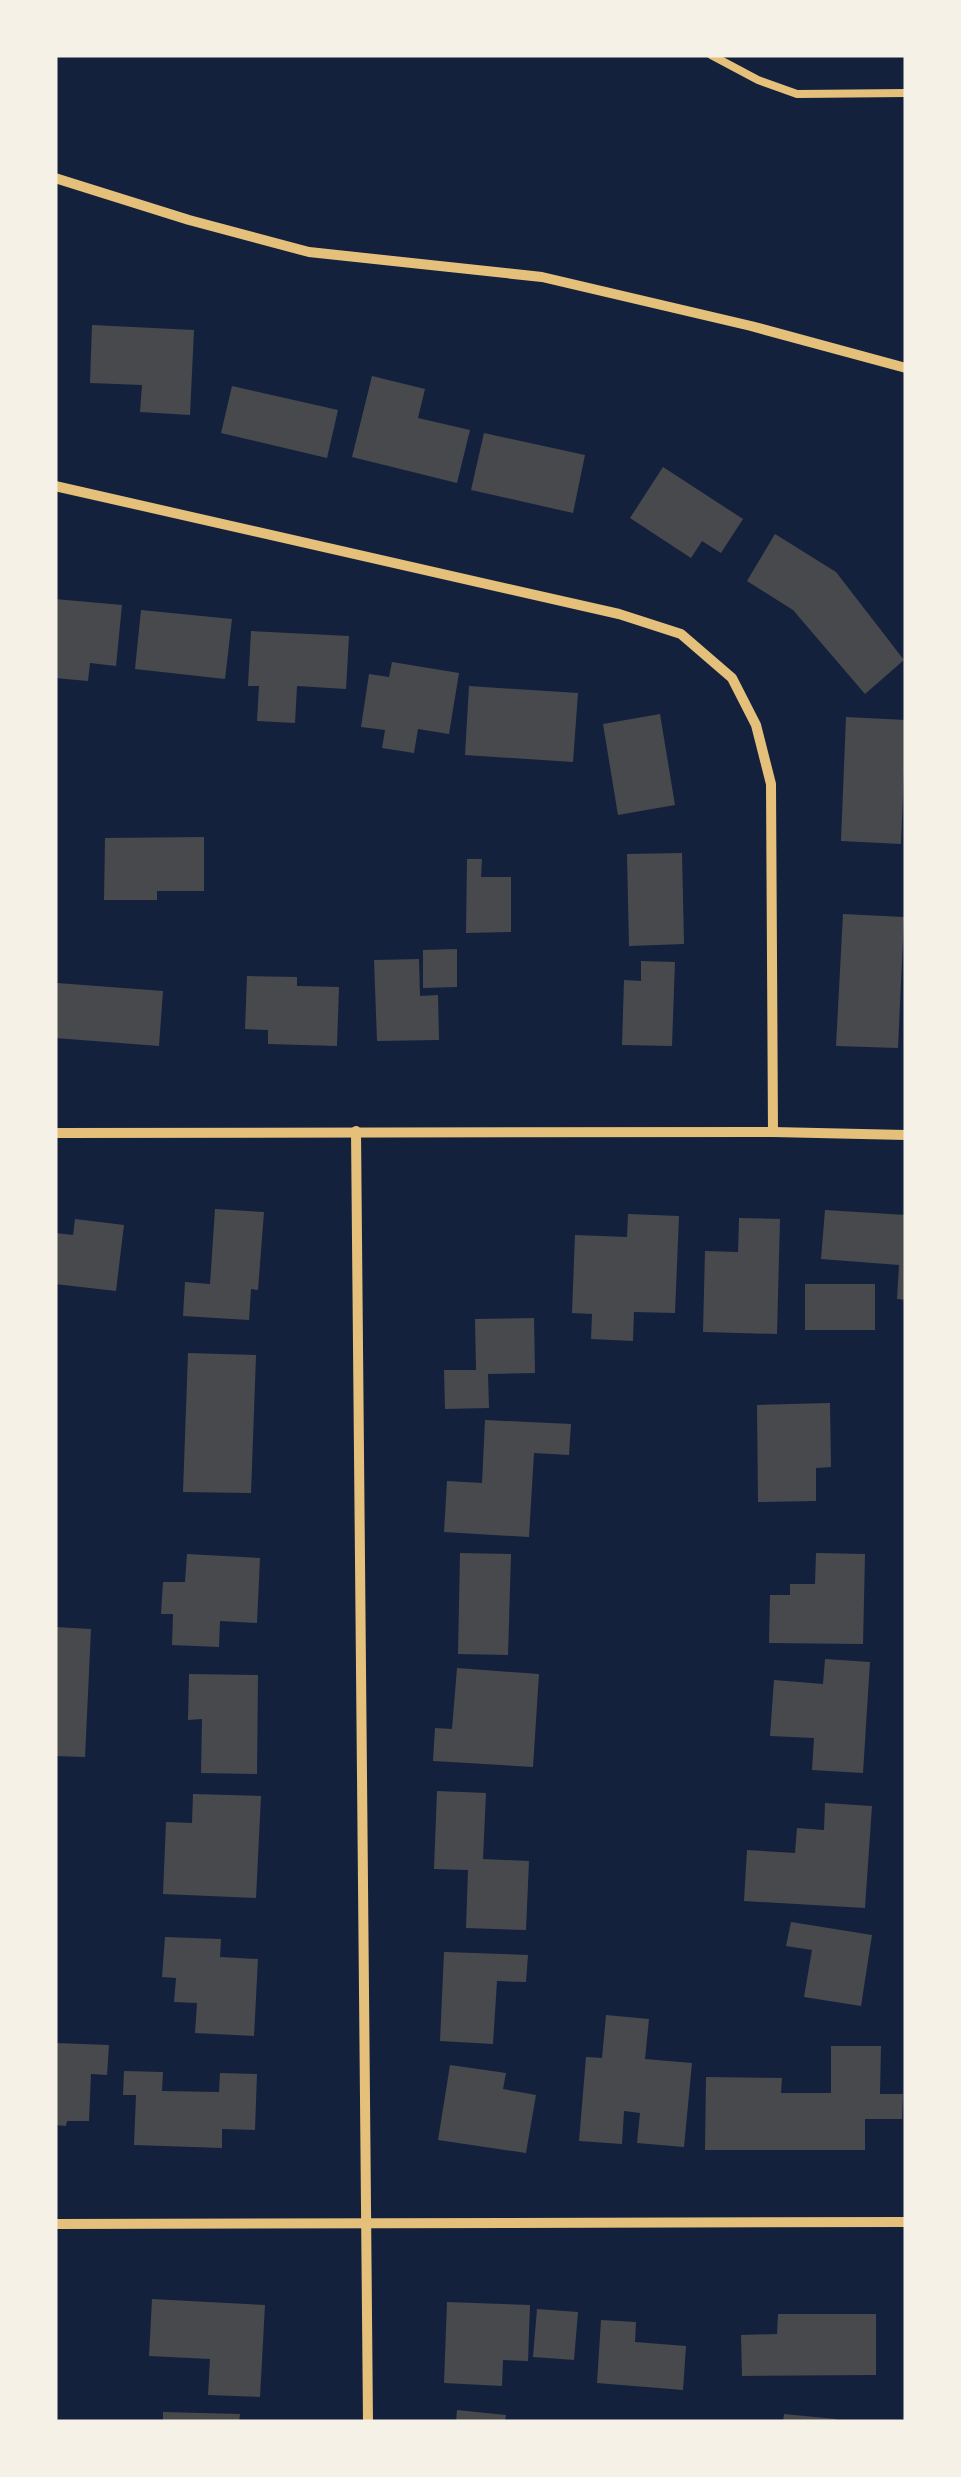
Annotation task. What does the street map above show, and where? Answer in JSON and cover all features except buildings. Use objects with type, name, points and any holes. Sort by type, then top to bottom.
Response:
[{"type":"street","points":[[55,178],[309,252],[542,277],[906,368]]},
{"type":"street","points":[[55,486],[619,614],[681,634],[732,678],[756,725],[771,784],[773,1132]]},
{"type":"street","points":[[356,1132],[368,2422]]},
{"type":"street","points":[[55,1133],[906,1135]]},
{"type":"street","points":[[55,2224],[906,2222]]},
{"type":"lane","points":[[710,55],[758,80],[797,94],[906,93]]}]
